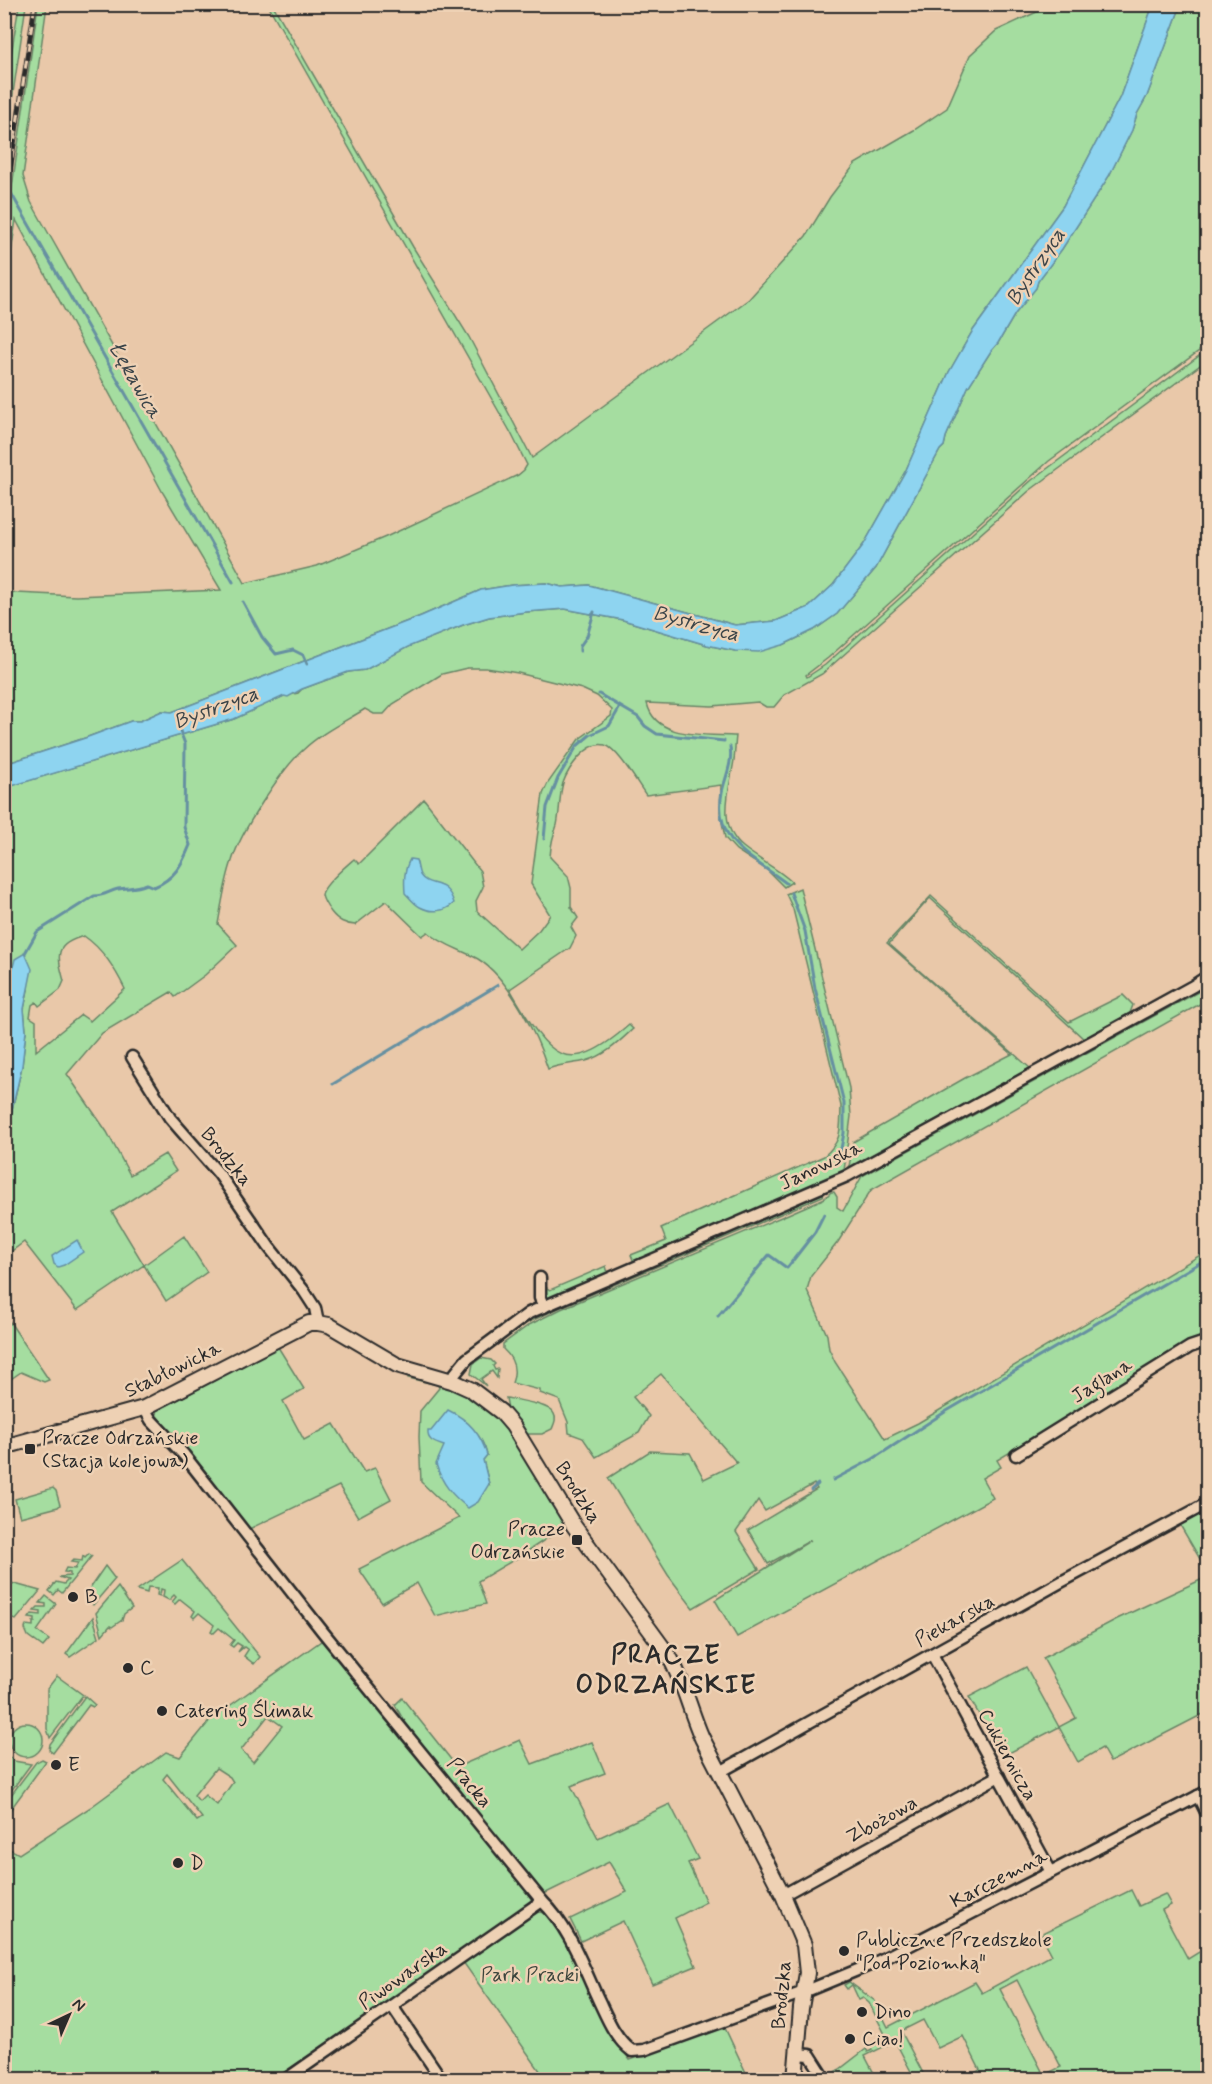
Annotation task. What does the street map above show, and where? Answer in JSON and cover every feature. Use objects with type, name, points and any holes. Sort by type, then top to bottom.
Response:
[{"type":"street","name":"Janowska","points":[[452,1382],[454,1375],[467,1359],[529,1313],[847,1176],[1208,976]]},
{"type":"street","name":"Brodzka","points":[[132,1058],[170,1118],[219,1174],[262,1238],[305,1293],[315,1308],[318,1323],[329,1325],[397,1365],[452,1382],[472,1390],[488,1401],[513,1426],[574,1526],[669,1656],[680,1675],[693,1719],[783,1895],[804,1945],[807,1966],[795,2079]]},
{"type":"street","points":[[540,1278],[540,1298],[544,1307]]},
{"type":"street","name":"Stabłowicka","points":[[4,1447],[144,1408],[298,1328],[318,1323]]},
{"type":"street","name":"Jaglana","points":[[1016,1455],[1190,1347],[1208,1341]]},
{"type":"street","name":"Pracka","points":[[144,1408],[151,1420],[162,1430],[542,1901],[555,1913],[614,2033],[632,2051],[644,2050],[804,1992]]},
{"type":"street","name":"Piekarska","points":[[720,1772],[1208,1503]]},
{"type":"street","name":"Cukiernicza","points":[[932,1654],[1051,1872]]},
{"type":"street","name":"Zbożowa","points":[[783,1895],[999,1776]]},
{"type":"street","points":[[1203,1793],[1208,1816]]},
{"type":"street","name":"Karczemna","points":[[804,1992],[877,1962],[1203,1793]]},
{"type":"street","name":"Piwowarska","points":[[286,2079],[542,1901]]},
{"type":"street","points":[[392,2006],[442,2079]]},
{"type":"street","points":[[797,2054],[810,2055],[826,2079]]},
{"type":"green space","points":[[19,5],[26,5],[5,148],[5,93]]},
{"type":"green space","points":[[38,5],[47,5],[23,176],[31,202],[245,583],[317,566],[388,536],[518,475],[527,465],[268,5],[273,5],[413,247],[469,337],[532,458],[749,299],[806,236],[830,197],[855,164],[947,108],[970,55],[996,31],[1049,5],[1153,5],[1120,97],[1063,206],[972,332],[949,372],[906,470],[864,544],[833,585],[809,607],[776,621],[735,625],[589,585],[562,587],[546,583],[481,590],[421,616],[172,712],[162,711],[140,721],[131,721],[5,764],[5,591],[76,596],[221,590],[163,493],[16,220],[5,292],[5,236]]},
{"type":"green space","points":[[1181,5],[1207,5],[1207,345],[1049,461],[806,675],[807,677],[825,665],[1032,480],[1207,350],[1207,360],[1029,491],[822,674],[784,695],[774,707],[766,707],[758,702],[712,706],[647,703],[652,715],[671,729],[683,733],[736,736],[727,806],[730,828],[743,847],[792,882],[784,887],[767,870],[736,850],[725,838],[720,812],[721,785],[646,795],[621,759],[610,748],[598,745],[585,751],[569,770],[563,783],[550,857],[568,876],[571,888],[571,907],[578,918],[571,927],[576,936],[570,948],[510,989],[535,1029],[546,1043],[558,1052],[572,1056],[587,1053],[606,1043],[629,1025],[633,1029],[599,1056],[548,1069],[537,1040],[511,993],[500,979],[478,959],[446,944],[428,932],[422,936],[386,901],[355,925],[336,918],[322,895],[340,871],[354,859],[359,864],[424,799],[480,871],[483,887],[476,901],[477,911],[519,949],[539,930],[550,915],[531,884],[543,794],[548,783],[579,739],[611,716],[612,710],[597,696],[582,689],[518,673],[486,668],[467,668],[442,674],[393,704],[384,714],[374,714],[365,709],[325,733],[294,759],[273,786],[244,834],[230,869],[218,924],[237,945],[205,975],[175,997],[171,992],[102,1033],[67,1074],[107,1132],[130,1175],[165,1154],[176,1171],[112,1212],[144,1265],[77,1310],[24,1242],[5,1256],[5,1140],[22,1066],[26,1031],[24,1009],[28,990],[5,995],[5,998],[4,788],[234,719],[284,696],[298,693],[302,689],[348,672],[365,670],[407,647],[489,617],[565,609],[623,620],[735,651],[783,645],[814,630],[837,614],[876,568],[944,446],[968,387],[1109,176],[1147,96]],"holes":[[[84,936],[108,960],[125,989],[90,1021],[81,1015],[36,1051],[36,1021],[30,1017],[32,1005],[36,1002],[39,1006],[60,990],[64,981],[60,952],[67,943]]]},
{"type":"green space","points":[[800,888],[849,1088],[851,1116],[844,1171],[634,1262],[631,1255],[666,1241],[661,1228],[824,1156],[835,1145],[840,1128],[841,1106],[793,909],[786,894]]},
{"type":"green space","points":[[931,896],[1069,1022],[1123,995],[1133,1005],[1130,1013],[1084,1039],[930,898],[889,944],[1030,1068],[849,1167],[853,1142],[1012,1054],[887,943]]},
{"type":"green space","points":[[1207,987],[1207,1000],[871,1190],[838,1242],[811,1276],[807,1290],[827,1335],[829,1349],[835,1362],[885,1439],[918,1423],[1207,1251],[1207,1336],[997,1460],[1001,1467],[982,1478],[993,1498],[737,1637],[715,1600],[811,1540],[768,1564],[748,1530],[817,1489],[814,1484],[765,1511],[758,1500],[736,1532],[759,1569],[693,1608],[668,1575],[608,1478],[650,1451],[690,1453],[704,1479],[737,1463],[661,1374],[633,1397],[649,1416],[639,1433],[596,1457],[583,1438],[569,1433],[568,1422],[559,1400],[540,1393],[540,1390],[512,1383],[513,1364],[503,1349],[503,1344],[529,1325],[561,1309],[786,1215],[825,1198],[831,1192],[834,1192],[837,1197],[837,1207],[843,1211],[862,1176]]},
{"type":"green space","points":[[825,1192],[823,1196],[559,1308],[527,1323],[497,1343],[526,1321],[543,1313]]},
{"type":"green space","points":[[184,1236],[207,1272],[166,1301],[144,1265]]},
{"type":"green space","points":[[606,1266],[608,1273],[546,1300],[542,1295],[543,1285],[550,1290]]},
{"type":"green space","points":[[5,1315],[49,1380],[44,1382],[21,1372],[5,1383]]},
{"type":"green space","points":[[278,1347],[304,1389],[283,1401],[304,1440],[334,1424],[364,1472],[375,1468],[391,1499],[358,1517],[339,1486],[247,1530],[157,1416],[156,1411]]},
{"type":"green space","points":[[481,1358],[491,1360],[495,1364],[493,1366],[495,1370],[498,1369],[497,1378],[492,1371],[481,1379],[486,1386],[471,1374],[473,1364]]},
{"type":"green space","points":[[408,1375],[466,1394],[497,1418],[523,1452],[566,1526],[478,1581],[486,1604],[435,1616],[417,1583],[382,1603],[359,1569],[459,1518],[421,1482],[420,1411],[439,1388],[438,1385],[408,1378]],"holes":[[[446,1414],[472,1429],[481,1440],[487,1455],[483,1460],[489,1484],[431,1432]]]},
{"type":"green space","points":[[506,1398],[533,1403],[551,1411],[555,1418],[552,1429],[542,1434],[527,1434],[508,1409]]},
{"type":"green space","points":[[53,1488],[60,1505],[58,1507],[20,1517],[15,1499]]},
{"type":"green space","points":[[1207,1510],[1207,1571],[1180,1525]]},
{"type":"green space","points":[[89,1554],[92,1556],[62,1593],[58,1590],[54,1595],[49,1591],[56,1582],[64,1584],[68,1580],[59,1577],[70,1576],[70,1573],[64,1572],[66,1568],[75,1569],[78,1563],[71,1562],[73,1560],[82,1561],[83,1556],[85,1558]]},
{"type":"green space","points":[[182,1560],[260,1657],[254,1664],[244,1656],[248,1650],[244,1647],[238,1652],[242,1646],[237,1643],[233,1647],[230,1645],[234,1640],[219,1628],[214,1633],[211,1631],[214,1625],[199,1613],[194,1618],[192,1616],[195,1611],[180,1599],[175,1604],[172,1602],[176,1597],[174,1595],[169,1600],[163,1597],[164,1590],[161,1589],[160,1596],[157,1595],[158,1588],[148,1587],[147,1593],[137,1590]]},
{"type":"green space","points":[[105,1566],[115,1579],[93,1605],[86,1598],[89,1593],[87,1592]]},
{"type":"green space","points":[[1207,1577],[1207,1712],[1110,1762],[1102,1748],[1078,1762],[1059,1727],[1076,1718],[1043,1658],[1117,1619]]},
{"type":"green space","points":[[4,1581],[40,1591],[16,1620],[5,1617]]},
{"type":"green space","points":[[118,1587],[132,1608],[124,1614],[122,1620],[110,1626],[102,1635],[96,1613]]},
{"type":"green space","points":[[46,1596],[56,1604],[37,1631],[49,1640],[43,1647],[28,1636],[25,1629],[26,1625],[33,1626],[35,1622],[35,1619],[29,1618],[32,1614],[41,1615],[41,1612],[34,1611],[38,1607],[46,1607],[46,1604],[40,1603]]},
{"type":"green space","points":[[93,1617],[99,1637],[70,1657],[66,1654]]},
{"type":"green space","points":[[324,1639],[403,1737],[401,1739],[411,1751],[414,1750],[531,1893],[532,1898],[529,1905],[274,2079],[5,2079],[4,1846],[19,1854],[91,1807],[166,1752],[180,1757],[211,1719]],"holes":[[[268,1716],[282,1726],[253,1762],[241,1750]],[[216,1768],[230,1777],[233,1782],[217,1805],[205,1795],[199,1801],[194,1795]],[[167,1774],[202,1818],[197,1821],[163,1779]]]},
{"type":"green space","points":[[1026,1667],[1059,1727],[1003,1756],[969,1697]]},
{"type":"green space","points":[[57,1676],[83,1695],[50,1738],[47,1729],[47,1689]]},
{"type":"green space","points":[[85,1696],[95,1705],[93,1707],[89,1705],[53,1753],[49,1750],[50,1744]]},
{"type":"green space","points":[[402,1698],[457,1767],[520,1740],[532,1764],[592,1742],[605,1773],[571,1786],[598,1838],[670,1804],[698,1859],[688,1863],[706,1902],[675,1918],[696,1966],[652,1984],[623,1921],[581,1941],[570,1919],[627,1892],[609,1862],[542,1895],[403,1719],[395,1705]]},
{"type":"green space","points":[[26,1723],[38,1728],[43,1740],[38,1752],[26,1757],[14,1752],[9,1740],[14,1728]]},
{"type":"green space","points":[[5,1753],[14,1761],[31,1764],[5,1799]]},
{"type":"green space","points":[[42,1759],[46,1761],[5,1817],[5,1803],[36,1762]]},
{"type":"green space","points":[[1131,1890],[1139,1906],[1165,1894],[1171,1905],[1162,1910],[1188,1959],[1207,1947],[1207,2079],[964,2079],[980,2070],[963,2036],[938,2048],[923,2020],[901,2031],[926,2079],[915,2079],[895,2041],[865,2056],[877,2079],[828,2079],[827,2076],[866,2049],[868,2052],[872,2050],[871,2047],[887,2038],[869,2003],[863,1998],[859,2000],[852,1985],[847,1989],[844,1985],[849,1982],[875,2001],[888,2027],[975,1982],[982,1993],[1052,1955],[1041,1934]],"holes":[[[1017,1980],[1061,2067],[1044,2075],[1000,1989]]]},
{"type":"green space","name":"Park Pracki","points":[[535,1911],[549,1914],[564,1936],[610,2033],[630,2060],[724,2026],[749,2079],[537,2079],[543,2075],[463,1962]]},
{"type":"water","name":"Bystrzyca","points":[[1153,5],[1181,5],[1147,96],[1109,176],[968,387],[944,446],[876,568],[837,614],[814,630],[783,645],[759,652],[735,651],[707,645],[623,620],[565,609],[489,617],[408,647],[365,670],[348,672],[302,689],[234,719],[5,788],[5,764],[131,721],[140,721],[162,711],[172,712],[421,616],[481,590],[546,583],[562,587],[589,585],[735,625],[776,621],[809,607],[833,585],[864,544],[906,470],[949,372],[972,332],[1063,206],[1120,97]]},
{"type":"water","points":[[410,859],[416,860],[419,873],[424,879],[447,890],[454,903],[442,910],[433,911],[414,903],[405,893],[405,875]]},
{"type":"water","points":[[25,953],[32,969],[24,1009],[26,1031],[22,1066],[5,1140],[5,1063],[9,1046],[8,1030],[5,1024],[5,998],[15,959]]},
{"type":"water","points":[[77,1240],[83,1252],[64,1265],[58,1267],[54,1264],[52,1256]]},
{"type":"water","points":[[448,1410],[472,1428],[481,1440],[487,1455],[483,1460],[489,1484],[478,1502],[468,1508],[452,1494],[441,1477],[436,1464],[444,1446],[432,1441],[428,1434],[428,1431],[431,1431]]},
{"type":"waterway","name":"Łękawica","points":[[11,193],[233,582]]},
{"type":"waterway","name":"Łękawica","points":[[243,602],[262,637],[276,654],[293,650],[303,655],[307,664]]},
{"type":"waterway","points":[[580,651],[594,612]]},
{"type":"waterway","points":[[599,694],[638,717],[645,726],[657,734],[724,741]]},
{"type":"waterway","points":[[544,839],[547,807],[558,778],[577,746],[590,735],[609,726],[620,707]]},
{"type":"waterway","name":"Bystrzyca","points":[[25,953],[37,932],[94,896],[147,884],[154,887],[167,880],[180,865],[190,845],[184,827],[185,744],[180,731]]},
{"type":"waterway","points":[[730,747],[730,764],[722,792],[723,824],[729,837],[738,847],[786,883]]},
{"type":"waterway","points":[[791,893],[805,931],[815,988],[844,1103],[844,1133],[840,1154]]},
{"type":"waterway","points":[[333,1084],[498,985]]},
{"type":"waterway","points":[[718,1316],[769,1255],[787,1268],[815,1232],[824,1214]]},
{"type":"waterway","points":[[833,1480],[873,1459],[945,1412],[1208,1258]]},
{"type":"waterway","points":[[811,1490],[818,1484]]},
{"type":"railway","points":[[4,211],[35,4]]},
{"type":"place","name":"Pracze Odrzańskie (Stacja kolejowa)","points":[[30,1449]]},
{"type":"place","name":"Pracze Odrzańskie","points":[[577,1540]]},
{"type":"place","name":"B","points":[[73,1597]]},
{"type":"place","name":"C","points":[[128,1668]]},
{"type":"place","name":"Catering Ślimak","points":[[162,1711]]},
{"type":"place","name":"E","points":[[56,1765]]},
{"type":"place","name":"D","points":[[178,1863]]},
{"type":"place","name":"Publiczne Przedszkole \"Pod Poziomką\"","points":[[844,1951]]},
{"type":"place","name":"Dino","points":[[862,2012]]},
{"type":"place","name":"Ciao!","points":[[850,2039]]},
{"type":"district","name":"PRACZE ODRZAŃSKIE","points":[[666,1671]]}]
